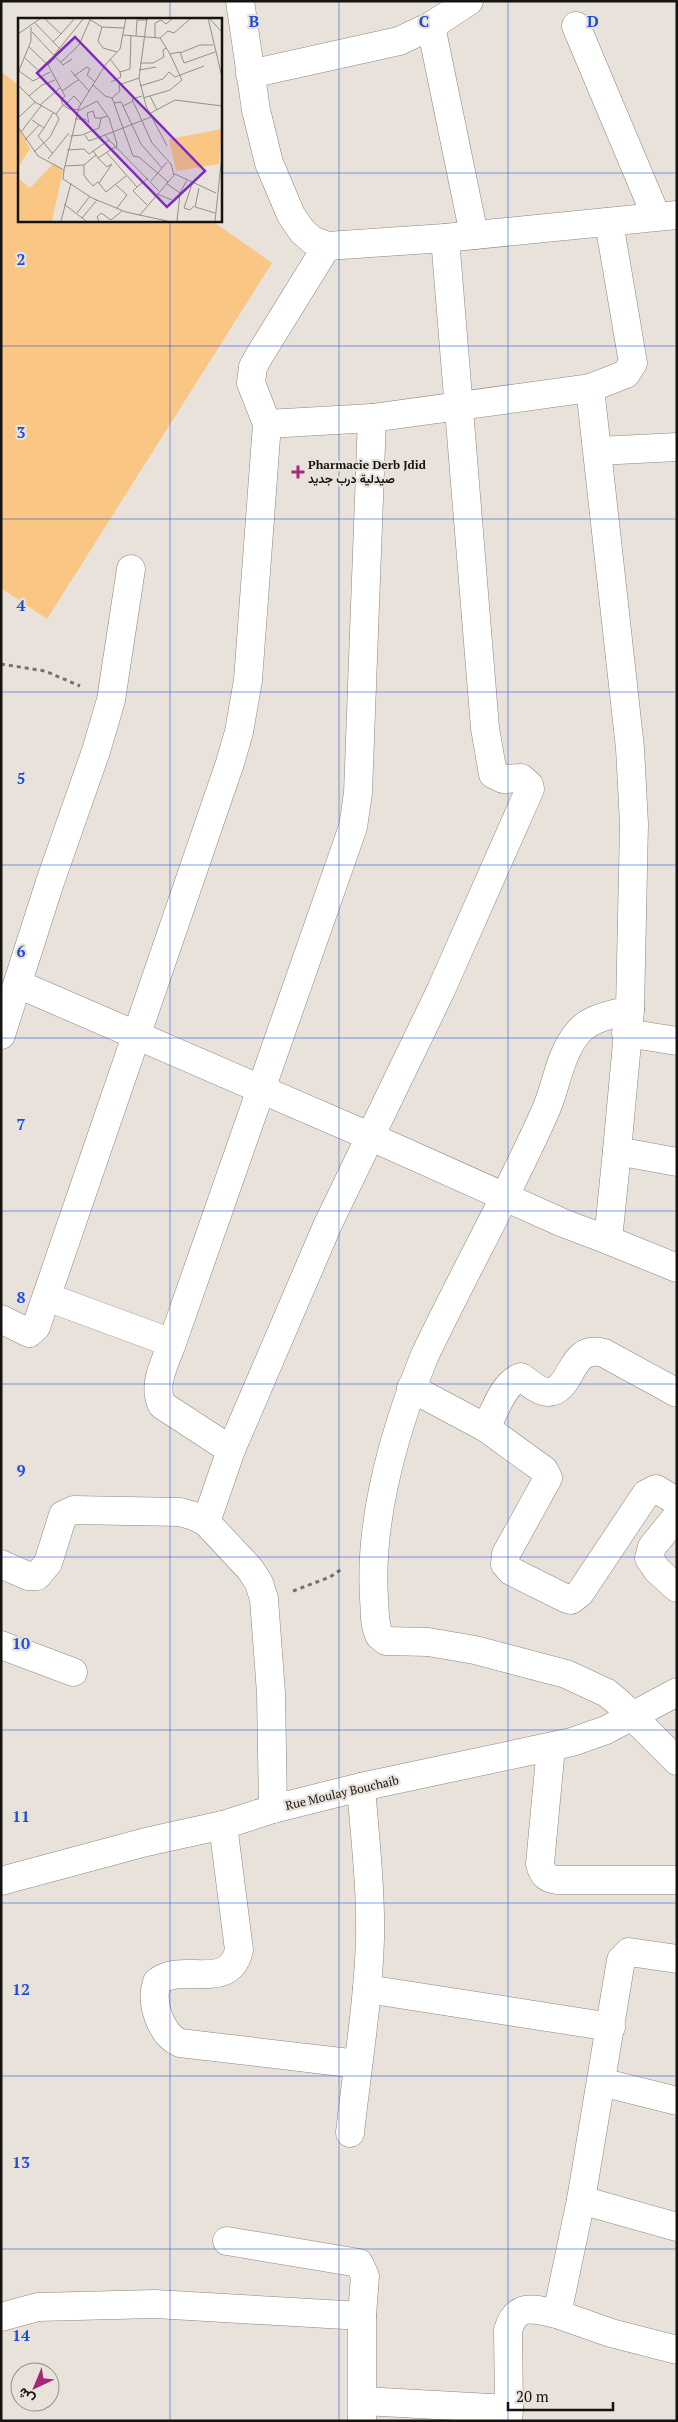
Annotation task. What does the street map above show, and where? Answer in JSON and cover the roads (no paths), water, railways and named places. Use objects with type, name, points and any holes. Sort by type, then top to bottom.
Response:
[{"type":"street","points":[[240,1],[250,74],[262,138],[291,215],[302,231],[312,240],[327,246],[445,238],[667,215],[576,26]]},
{"type":"street","points":[[250,74],[399,41],[431,26],[469,1]]},
{"type":"street","points":[[431,26],[474,235]]},
{"type":"street","points":[[267,424],[372,418],[590,388],[626,374],[633,363],[609,222]]},
{"type":"street","points":[[206,1522],[231,1450],[271,1352],[369,1136],[441,990],[530,789],[529,785],[521,778],[497,778],[493,774],[485,728],[445,238]]},
{"type":"street","points":[[1,1319],[28,1332],[36,1326],[137,1037],[239,732],[248,680],[267,424],[252,383],[253,367],[327,246]]},
{"type":"street","points":[[590,388],[630,748],[634,814],[634,904],[628,1022],[608,1240]]},
{"type":"street","points":[[231,1450],[162,1405],[157,1395],[158,1386],[353,827],[358,793],[372,418]]},
{"type":"street","points":[[598,451],[677,447]]},
{"type":"street","points":[[1,1035],[50,882],[96,751],[111,700],[131,568]]},
{"type":"street","points":[[18,984],[369,1136],[563,1223],[677,1268]]},
{"type":"street","points":[[677,1041],[628,1022],[597,1019],[576,1034],[569,1047],[546,1112],[454,1294],[412,1388],[382,1497],[374,1536],[373,1581],[376,1627],[379,1635],[386,1641],[428,1642],[475,1650],[566,1674],[607,1693],[677,1761]]},
{"type":"street","points":[[617,1151],[677,1162]]},
{"type":"street","points":[[47,1297],[172,1343]]},
{"type":"street","points":[[486,1428],[512,1382],[521,1377],[540,1390],[548,1392],[555,1390],[580,1356],[588,1351],[604,1353],[677,1393]]},
{"type":"street","points":[[412,1388],[486,1428],[544,1470],[548,1478],[506,1554],[505,1564],[511,1571],[567,1599],[571,1600],[580,1593],[646,1494],[656,1490],[677,1504]]},
{"type":"street","points":[[1,1564],[28,1576],[37,1576],[48,1563],[63,1515],[74,1510],[180,1512],[206,1522],[250,1569],[259,1582],[264,1599],[271,1693],[273,1809]]},
{"type":"street","points":[[677,1516],[652,1547],[649,1558],[657,1570],[677,1588]]},
{"type":"street","points":[[1,1645],[73,1672]]},
{"type":"street","name":"Rue Moulay Bouchaib","points":[[1,1880],[146,1842],[223,1825],[273,1809],[361,1787],[551,1747],[590,1736],[677,1692]]},
{"type":"street","points":[[551,1747],[540,1864],[542,1873],[547,1878],[557,1880],[677,1880]]},
{"type":"street","points":[[350,2133],[367,1989],[370,1890],[361,1787]]},
{"type":"street","points":[[223,1825],[239,1950],[237,1961],[230,1969],[219,1972],[169,1976],[157,1982],[156,1996],[159,2020],[163,2030],[171,2039],[180,2043],[358,2064]]},
{"type":"street","points":[[557,2314],[581,2200],[621,1960],[629,1952],[677,1959]]},
{"type":"street","points":[[367,1989],[611,2027]]},
{"type":"street","points":[[601,2082],[677,2101]]},
{"type":"street","points":[[581,2200],[677,2228]]},
{"type":"street","points":[[227,2241],[359,2263],[365,2276],[362,2316],[363,2411],[509,2415],[508,2330],[518,2312],[527,2309],[557,2314],[611,2333],[677,2350]]},
{"type":"street","points":[[1,2317],[38,2307],[155,2304],[362,2316]]},
{"type":"place","name":"Pharmacie Derb Jdid صيدلية درب جديد","points":[[298,472]]}]
